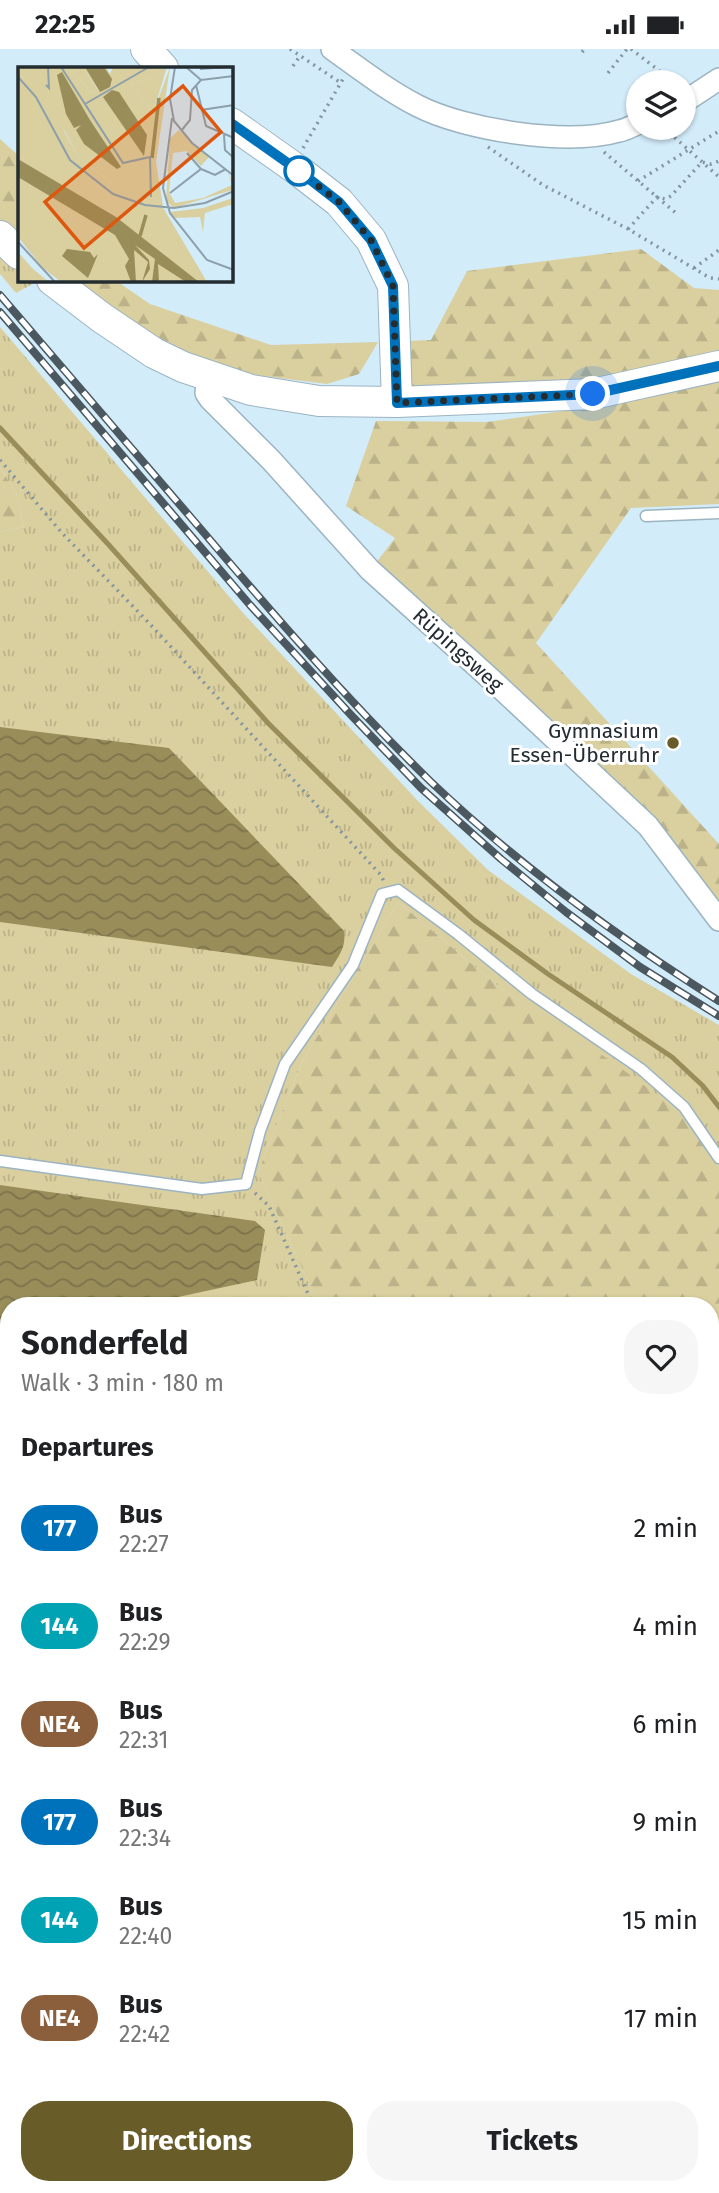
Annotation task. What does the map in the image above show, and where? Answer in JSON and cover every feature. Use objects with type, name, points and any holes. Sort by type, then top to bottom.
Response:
[{"type":"main road","points":[[146,49],[162,67]]},
{"type":"main road","points":[[233,124],[339,202],[371,240],[393,286],[397,403]]},
{"type":"main road","points":[[0,236],[18,253]]},
{"type":"main road","points":[[55,282],[154,353],[208,377],[251,390],[318,401],[397,403],[593,394],[719,366]]},
{"type":"street","points":[[332,49],[360,60],[390,90],[420,107],[473,126],[541,136],[584,135],[618,132],[626,129]]},
{"type":"street","points":[[696,94],[719,79]]},
{"type":"street","name":"Rüpingsweg","points":[[208,377],[206,393],[210,399],[271,460],[370,570],[648,826],[719,920]]},
{"type":"lane","points":[[646,516],[719,513]]},
{"type":"lane","points":[[0,1161],[202,1189],[246,1184],[260,1131],[285,1064],[353,965],[382,894],[398,890],[532,994],[641,1069],[684,1107],[719,1159]]},
{"type":"path","points":[[290,49],[341,83]]},
{"type":"path","points":[[608,73],[629,49],[658,70]]},
{"type":"path","points":[[293,66],[300,56]]},
{"type":"path","points":[[303,149],[341,83],[360,60]]},
{"type":"path","points":[[473,126],[489,149],[543,185],[628,229],[710,278],[719,279]]},
{"type":"path","points":[[638,181],[719,131]]},
{"type":"path","points":[[584,135],[677,215]]},
{"type":"path","points":[[677,140],[719,177]]},
{"type":"path","points":[[702,162],[711,164],[719,161]]},
{"type":"path","points":[[657,197],[671,197],[702,162]]},
{"type":"path","points":[[628,229],[657,197]]},
{"type":"path","points":[[694,268],[719,250]]},
{"type":"path","points":[[0,460],[62,533],[380,874],[390,892]]},
{"type":"path","points":[[246,1184],[269,1206],[309,1297]]},
{"type":"green space","points":[[0,139],[18,155],[18,244],[0,227]]},
{"type":"green space","points":[[0,241],[18,259],[18,282],[36,282],[16,293],[0,274]]},
{"type":"green space","points":[[641,249],[694,288],[719,290],[719,360],[513,394],[412,388],[404,341],[431,340],[467,271]]},
{"type":"green space","points":[[78,282],[118,282],[150,304],[271,345],[378,342],[359,374],[327,384],[217,370],[114,312]]},
{"type":"green space","points":[[0,327],[244,614],[417,800],[488,870],[631,974],[719,1025],[719,1167],[684,1115],[610,1061],[498,986],[398,902],[302,1062],[258,1172],[315,1297],[0,1297],[0,532],[24,527],[16,493],[0,467]]},
{"type":"green space","points":[[719,380],[719,504],[631,508],[536,643],[719,844],[719,913],[375,564],[395,538],[346,506],[376,421],[487,422],[611,404]]},
{"type":"green space","points":[[0,467],[16,493],[24,527],[0,532]]},
{"type":"green space","points":[[398,902],[498,986],[611,1061],[684,1115],[719,1167],[719,1297],[315,1297],[258,1172],[302,1062]]},
{"type":"water","points":[[0,727],[169,748],[344,931],[343,946],[332,967],[0,922]]},
{"type":"water","points":[[0,1185],[255,1221],[265,1230],[257,1280],[178,1297],[0,1297]]},
{"type":"waterway","points":[[0,428],[268,723],[394,848],[474,920],[548,974],[672,1057],[703,1086],[719,1107]]},
{"type":"railway","points":[[0,295],[283,625],[430,781],[498,842],[569,898],[719,1001]]},
{"type":"railway","points":[[0,312],[250,605],[421,788],[566,912],[640,967],[719,1016]]},
{"type":"bus line","name":"177","points":[[233,124],[339,202],[371,240],[393,286],[397,403],[593,394],[719,366]]},
{"type":"place","name":"Gymnasium Essen-Überruhr","points":[[673,743]]},
{"type":"route","points":[[299,171],[339,202],[371,240],[393,286],[397,403],[593,394]]}]
